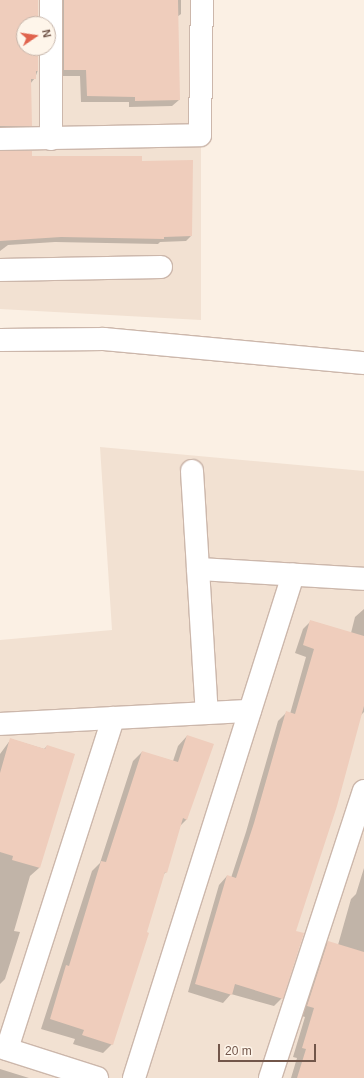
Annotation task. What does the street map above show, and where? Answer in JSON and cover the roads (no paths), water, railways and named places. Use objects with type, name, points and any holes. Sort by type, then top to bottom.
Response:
[{"type":"street","points":[[51,0],[51,139]]},
{"type":"street","points":[[0,139],[200,135],[202,0]]},
{"type":"street","points":[[0,270],[161,267]]},
{"type":"street","points":[[0,340],[104,339],[364,363]]},
{"type":"street","points":[[192,471],[207,713]]},
{"type":"street","points":[[198,569],[364,579]]},
{"type":"street","points":[[134,1078],[294,575]]},
{"type":"street","points":[[0,724],[250,711]]},
{"type":"street","points":[[97,1078],[4,1048],[114,718]]},
{"type":"street","points":[[270,1078],[364,791]]}]
